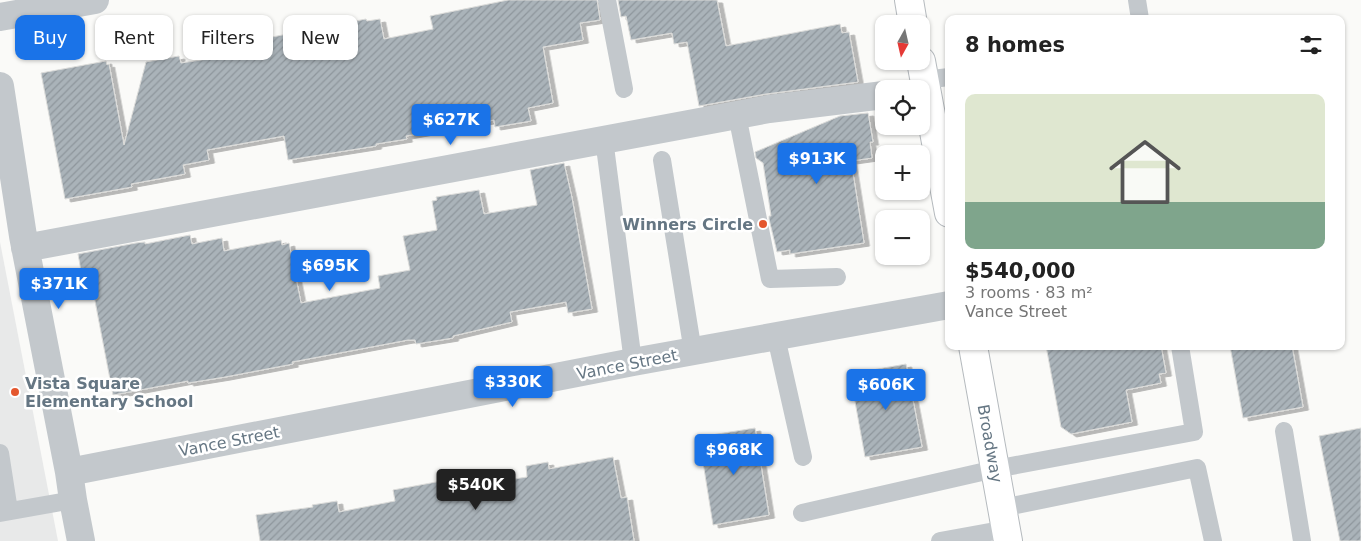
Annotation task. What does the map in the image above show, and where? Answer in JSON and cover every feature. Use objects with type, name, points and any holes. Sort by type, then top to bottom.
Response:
[{"type":"main road","points":[[909,0],[912,15]]},
{"type":"main road","points":[[930,93],[945,188]]},
{"type":"main road","name":"Broadway","points":[[974,350],[1006,526]]},
{"type":"street","points":[[0,17],[95,0]]},
{"type":"street","points":[[0,86],[25,248],[81,541]]},
{"type":"street","points":[[25,248],[737,114],[875,96]]},
{"type":"street","name":"Vance Street","points":[[69,472],[633,362],[945,306]]},
{"type":"lane","points":[[608,0],[624,89]]},
{"type":"lane","points":[[1137,0],[1139,15]]},
{"type":"lane","points":[[737,114],[770,279],[837,277]]},
{"type":"lane","points":[[604,139],[633,362]]},
{"type":"lane","points":[[662,160],[693,352]]},
{"type":"lane","points":[[776,337],[803,457]]},
{"type":"lane","points":[[802,513],[995,469],[1194,432],[1181,350]]},
{"type":"lane","points":[[1284,431],[1302,541]]},
{"type":"lane","points":[[0,453],[5,512],[73,500]]},
{"type":"lane","points":[[940,541],[1006,526],[1197,468],[1213,541]]},
{"type":"shaded area","name":"Vista Square Elementary School","points":[[0,242],[58,541],[0,541]]},
{"type":"building","points":[[508,0],[597,0],[600,20],[580,23],[583,40],[543,47],[553,103],[528,108],[531,121],[495,127],[494,120],[406,136],[407,139],[376,144],[376,146],[288,160],[284,136],[207,150],[209,160],[183,165],[185,174],[131,184],[132,187],[65,199],[41,73],[106,61],[107,65],[109,64],[124,145],[146,62],[173,60],[173,57],[179,56],[181,63],[201,60],[273,60],[273,37],[283,35],[283,60],[358,60],[358,21],[380,19],[384,39],[433,29],[430,16]]},
{"type":"building","points":[[618,0],[717,0],[726,46],[840,24],[842,33],[849,32],[858,82],[766,94],[699,106],[687,42],[674,44],[672,33],[631,40],[626,16],[621,17]]},
{"type":"building","points":[[868,113],[873,142],[870,142],[872,158],[851,161],[864,243],[790,254],[790,250],[777,252],[769,219],[769,216],[771,216],[763,163],[756,158],[755,152],[840,116]]},
{"type":"building","points":[[564,163],[592,309],[568,313],[566,302],[510,312],[512,322],[453,336],[453,338],[416,344],[415,340],[408,340],[225,377],[188,383],[188,381],[113,395],[94,296],[91,296],[88,282],[83,282],[78,254],[190,235],[192,244],[222,238],[224,251],[281,240],[282,245],[289,243],[301,303],[380,288],[378,276],[410,270],[403,236],[437,230],[432,201],[437,200],[436,197],[479,190],[484,214],[537,205],[530,170]]},
{"type":"building","points":[[1047,350],[1162,350],[1166,373],[1159,374],[1161,383],[1126,390],[1132,422],[1071,434],[1061,427]]},
{"type":"building","points":[[1231,350],[1293,350],[1303,407],[1243,418]]},
{"type":"building","points":[[906,364],[922,447],[865,457],[850,374]]},
{"type":"building","points":[[755,428],[769,515],[713,525],[699,437]]},
{"type":"building","points":[[1361,428],[1361,541],[1340,541],[1319,436]]},
{"type":"building","points":[[613,457],[621,498],[627,497],[634,541],[260,541],[256,515],[313,507],[312,505],[337,501],[339,512],[395,501],[393,490],[474,475],[476,485],[527,477],[526,466],[548,462],[549,469]]},
{"type":"place","name":"Winners Circle","points":[[763,224]]},
{"type":"place","name":"Vista Square Elementary School","points":[[15,392]]}]
